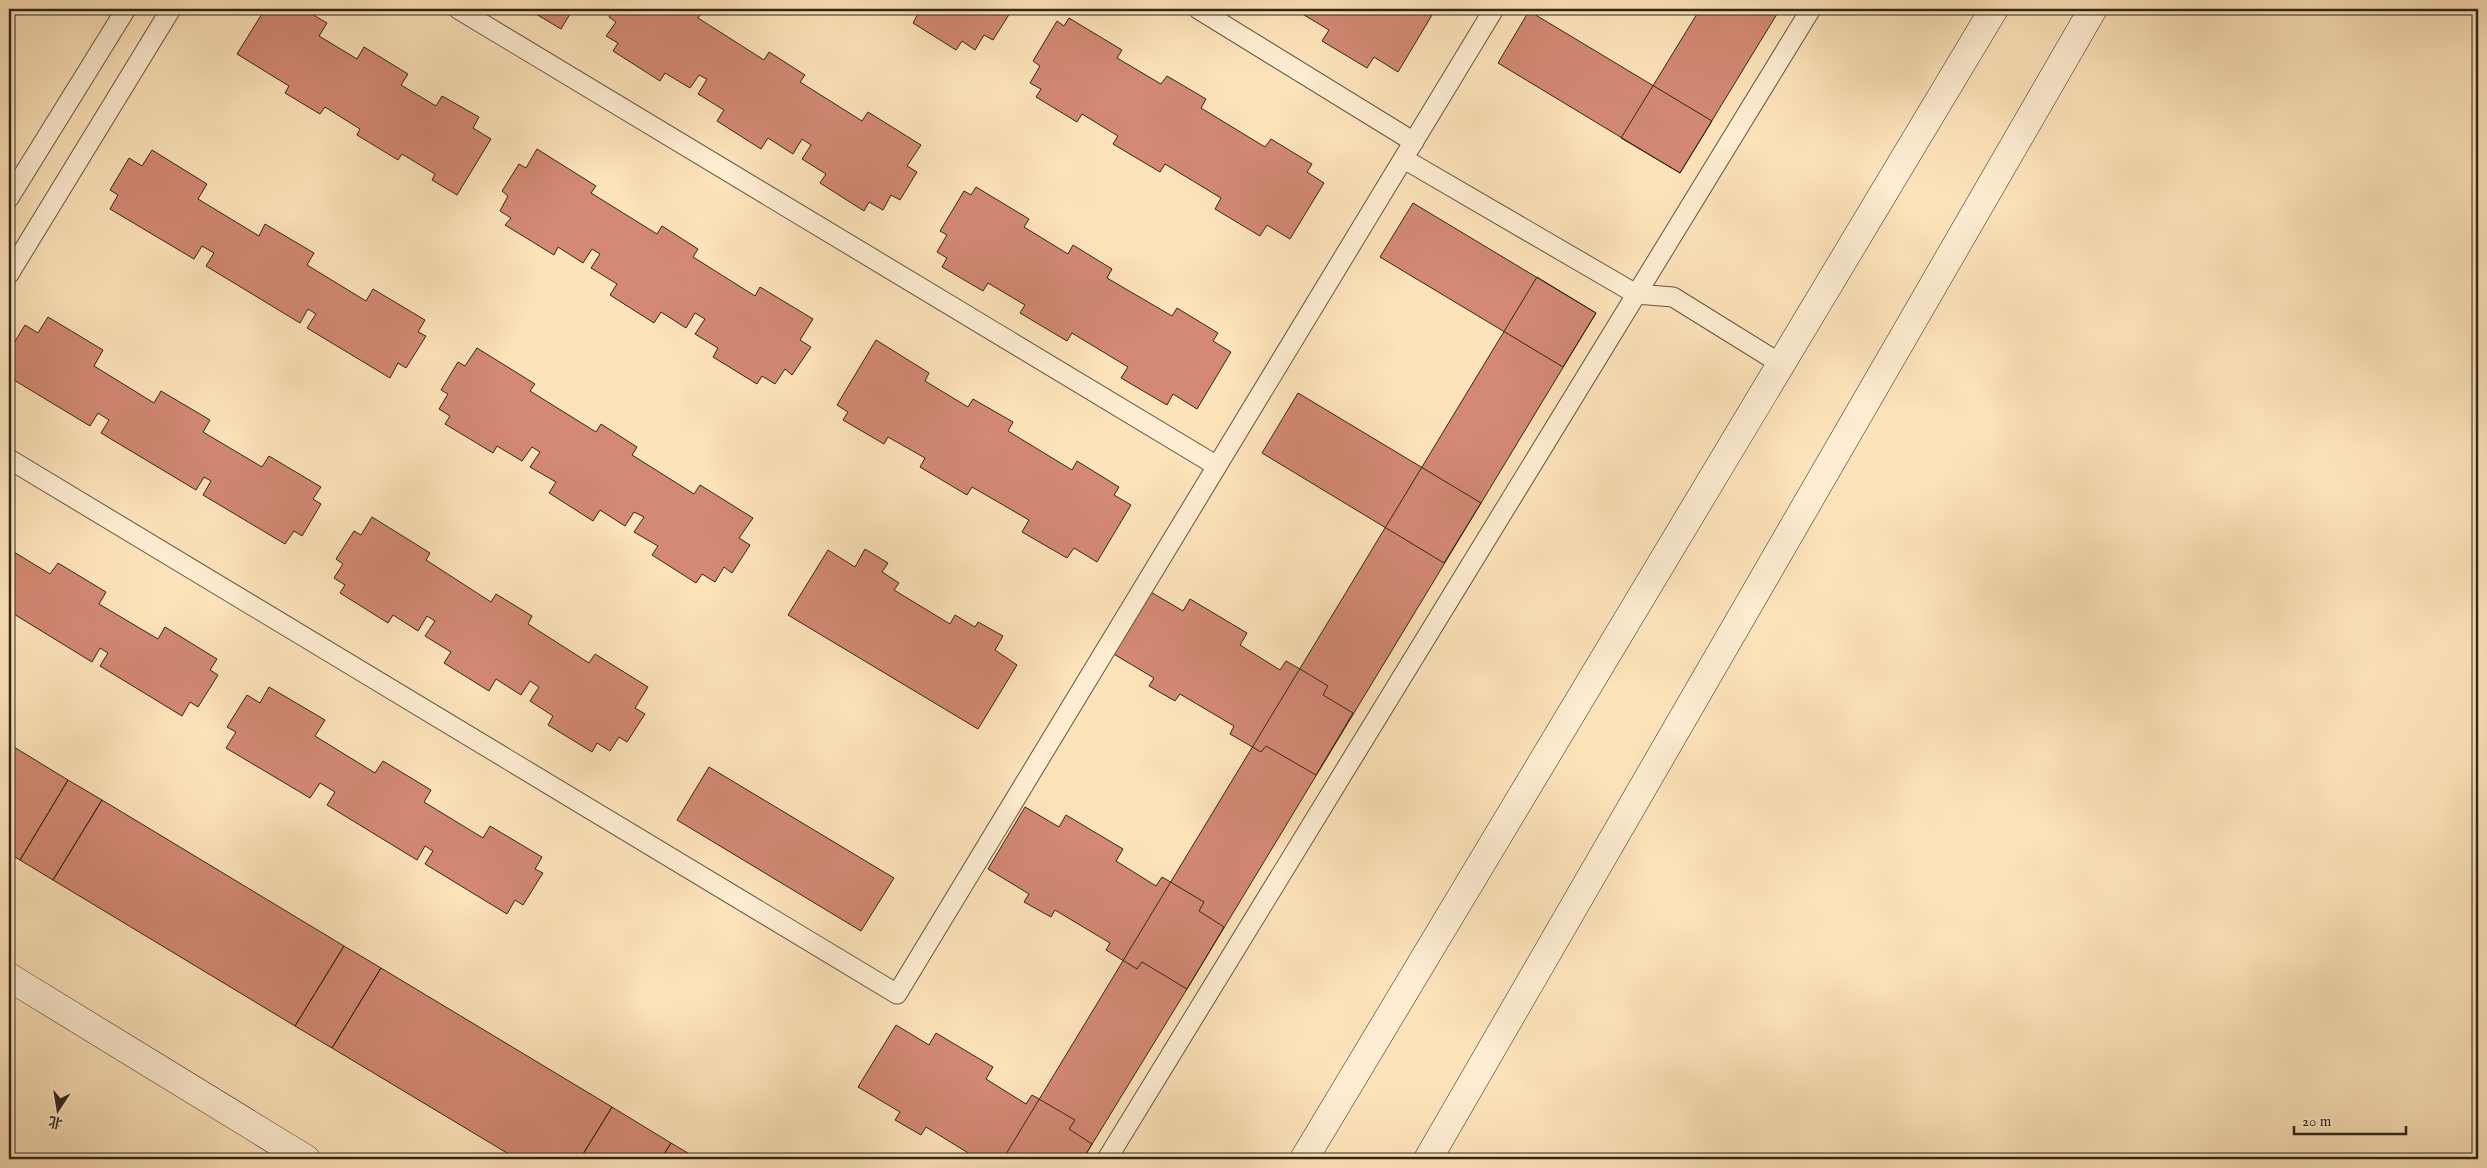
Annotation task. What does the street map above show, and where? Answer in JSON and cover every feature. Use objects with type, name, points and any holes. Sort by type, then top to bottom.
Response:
[{"type":"main road","points":[[1304,1159],[1994,9]]},
{"type":"main road","points":[[1428,1159],[2093,9]]},
{"type":"main road","points":[[9,978],[306,1159]]},
{"type":"lane","points":[[9,198],[126,9]]},
{"type":"lane","points":[[9,274],[171,9]]},
{"type":"lane","points":[[458,9],[1217,466]]},
{"type":"lane","points":[[1198,9],[1414,142]]},
{"type":"lane","points":[[9,459],[897,994],[1494,9]]},
{"type":"lane","points":[[1107,1159],[1811,9]]},
{"type":"lane","points":[[1404,159],[1636,294],[1673,298],[1781,364]]},
{"type":"building","points":[[265,9],[303,9],[327,23],[319,36],[357,59],[364,47],[408,74],[401,85],[436,106],[442,96],[479,117],[473,128],[491,139],[457,195],[432,180],[435,174],[402,154],[398,160],[357,135],[360,129],[325,107],[320,114],[285,93],[289,86],[237,54]]},
{"type":"building","points":[[540,9],[573,9],[561,29],[536,14]]},
{"type":"building","points":[[614,9],[698,9],[702,12],[698,18],[764,60],[769,52],[805,75],[800,82],[862,121],[868,112],[921,145],[907,166],[917,172],[900,200],[891,195],[883,210],[869,202],[864,211],[820,183],[826,174],[802,159],[811,145],[802,139],[793,154],[768,138],[761,149],[717,121],[724,110],[698,94],[707,79],[699,75],[690,88],[665,73],[660,81],[613,51],[618,43],[606,36],[616,22],[609,17]]},
{"type":"building","points":[[910,9],[1004,9],[1010,13],[993,40],[984,35],[975,50],[962,41],[956,50],[913,23],[918,14]]},
{"type":"building","points":[[1294,9],[1421,9],[1432,15],[1398,72],[1374,57],[1367,68],[1322,41],[1329,30]]},
{"type":"building","points":[[1700,9],[1780,9],[1680,173],[1621,138]]},
{"type":"building","points":[[1529,11],[1712,121],[1680,173],[1498,63]]},
{"type":"building","points":[[1069,18],[1122,50],[1117,58],[1161,84],[1167,76],[1206,99],[1201,108],[1265,147],[1271,139],[1312,164],[1307,172],[1324,183],[1290,239],[1267,225],[1260,236],[1215,209],[1221,198],[1165,164],[1160,172],[1113,144],[1118,136],[1082,114],[1077,122],[1036,97],[1041,89],[1030,83],[1040,66],[1033,61],[1057,21],[1064,26]]},
{"type":"building","points":[[537,149],[596,186],[591,193],[657,234],[662,226],[698,249],[693,257],[755,296],[760,287],[813,319],[800,340],[811,347],[792,375],[785,369],[775,384],[762,376],[757,384],[713,357],[718,348],[695,334],[705,319],[695,313],[686,328],[661,312],[654,323],[610,295],[617,284],[591,268],[600,254],[592,249],[583,263],[558,247],[554,255],[505,225],[511,218],[500,211],[508,196],[502,191],[519,164],[526,168]]},
{"type":"building","points":[[152,150],[207,184],[198,199],[259,236],[265,224],[314,253],[307,265],[366,301],[373,289],[425,320],[418,332],[426,336],[406,368],[398,363],[390,378],[307,328],[316,314],[308,309],[300,323],[206,266],[214,253],[202,246],[194,259],[110,209],[118,195],[110,190],[129,158],[142,166]]},
{"type":"building","points":[[976,187],[1029,219],[1024,227],[1068,254],[1073,245],[1112,269],[1107,278],[1172,316],[1177,308],[1218,333],[1213,341],[1231,352],[1197,409],[1173,394],[1167,405],[1121,378],[1128,367],[1072,333],[1067,341],[1020,313],[1025,305],[988,283],[983,291],[942,267],[947,258],[937,252],[947,235],[940,231],[964,191],[971,195]]},
{"type":"building","points":[[1413,203],[1596,313],[1563,367],[1380,257]]},
{"type":"building","points":[[1537,277],[1596,313],[1187,989],[1083,1159],[1003,1159]]},
{"type":"building","points":[[48,317],[103,350],[94,366],[154,403],[161,391],[210,420],[203,432],[262,467],[269,456],[321,487],[313,499],[321,504],[302,536],[294,531],[285,544],[203,495],[211,481],[204,477],[196,490],[101,433],[109,420],[98,413],[90,426],[9,377],[9,371],[14,362],[9,359],[9,351],[25,325],[38,333]]},
{"type":"building","points":[[876,340],[929,373],[925,381],[968,407],[973,399],[1013,422],[1008,431],[1072,470],[1077,461],[1119,487],[1114,495],[1131,505],[1097,562],[1074,548],[1067,558],[1022,532],[1029,520],[972,487],[967,495],[920,467],[925,458],[888,437],[884,444],[843,420],[848,412],[837,405]]},
{"type":"building","points":[[477,348],[535,384],[530,391],[596,432],[601,424],[637,447],[632,455],[694,494],[700,485],[753,518],[739,538],[750,545],[732,573],[724,567],[715,582],[702,574],[696,583],[652,555],[658,546],[634,532],[644,517],[634,512],[625,526],[600,510],[593,521],[549,493],[556,482],[530,467],[540,452],[532,447],[522,461],[497,446],[493,453],[445,424],[450,416],[439,409],[448,394],[441,390],[458,362],[465,366]]},
{"type":"building","points":[[1298,393],[1481,503],[1444,563],[1262,453]]},
{"type":"building","points":[[372,517],[430,553],[426,560],[491,602],[496,594],[532,616],[528,624],[589,663],[595,654],[648,687],[635,708],[645,714],[627,742],[619,737],[610,751],[597,743],[592,752],[548,725],[553,716],[530,701],[539,687],[530,681],[521,695],[496,679],[489,691],[444,663],[451,652],[425,636],[435,621],[427,616],[418,631],[393,615],[388,623],[340,593],[345,585],[334,578],[343,564],[336,559],[354,531],[361,535]]},
{"type":"building","points":[[9,549],[50,574],[58,563],[106,592],[99,604],[158,639],[165,627],[217,659],[210,670],[218,675],[198,707],[190,702],[182,716],[100,666],[108,653],[100,648],[92,662],[9,611]]},
{"type":"building","points":[[865,549],[888,563],[882,572],[899,583],[894,590],[950,624],[955,615],[975,627],[978,622],[1003,636],[995,650],[1017,665],[978,729],[788,615],[828,550],[855,567]]},
{"type":"building","points":[[1149,591],[1183,611],[1190,599],[1247,633],[1240,645],[1280,670],[1286,661],[1300,669],[1328,686],[1323,695],[1353,713],[1316,775],[1266,746],[1261,752],[1230,734],[1234,726],[1180,694],[1175,701],[1149,686],[1154,678],[1112,653]]},
{"type":"building","points":[[269,687],[325,720],[315,736],[375,773],[383,761],[431,790],[424,802],[483,838],[490,826],[542,857],[535,869],[543,873],[523,905],[515,900],[507,914],[425,864],[433,851],[425,846],[417,860],[327,805],[335,792],[320,783],[310,798],[226,748],[236,732],[227,727],[247,695],[260,703]]},
{"type":"building","points":[[9,744],[68,780],[20,860],[9,853]]},
{"type":"building","points":[[709,767],[894,878],[861,931],[677,820]]},
{"type":"building","points":[[68,780],[102,800],[53,880],[20,860]]},
{"type":"building","points":[[102,800],[344,946],[295,1026],[53,880]]},
{"type":"building","points":[[1025,807],[1059,827],[1066,815],[1123,849],[1116,861],[1156,886],[1162,877],[1204,902],[1199,911],[1224,927],[1187,989],[1142,962],[1137,969],[1106,950],[1110,943],[1055,910],[1051,917],[1024,902],[1029,894],[988,869]]},
{"type":"building","points":[[344,946],[381,968],[332,1048],[295,1026]]},
{"type":"building","points":[[381,968],[612,1107],[580,1159],[517,1159],[332,1048]]},
{"type":"building","points":[[896,1025],[929,1045],[936,1033],[993,1067],[986,1079],[1026,1104],[1032,1095],[1075,1120],[1069,1129],[1092,1144],[1083,1159],[978,1159],[926,1127],[921,1135],[895,1120],[900,1112],[858,1087]]},
{"type":"building","points":[[612,1107],[671,1143],[661,1159],[580,1159]]},
{"type":"building","points":[[671,1143],[698,1159],[661,1159]]}]
